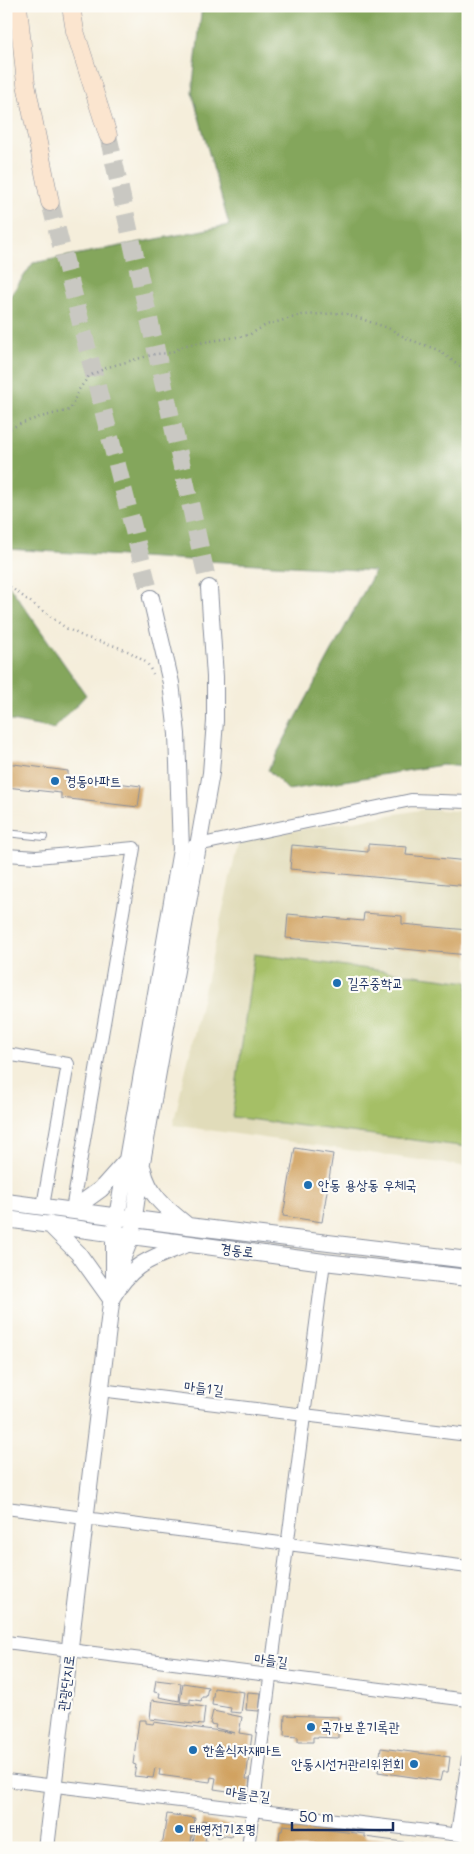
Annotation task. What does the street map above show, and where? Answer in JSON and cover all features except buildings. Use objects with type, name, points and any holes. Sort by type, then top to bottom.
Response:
[{"type":"main road","points":[[18,6],[26,84],[50,202]]},
{"type":"main road","points":[[71,6],[75,31],[108,135]]},
{"type":"street","points":[[114,1278],[114,1234],[117,1216],[134,1162],[199,844],[211,773],[215,721],[215,677],[209,588]]},
{"type":"street","points":[[114,1278],[131,1237],[134,1219],[134,1162],[181,850],[177,734],[170,683],[151,598]]},
{"type":"street","points":[[181,850],[199,844],[411,800],[468,802]]},
{"type":"street","points":[[6,855],[37,857],[134,848],[72,1210]]},
{"type":"street","points":[[6,1054],[68,1064],[43,1206]]},
{"type":"street","points":[[72,1210],[134,1162]]},
{"type":"street","points":[[134,1162],[153,1194],[188,1226]]},
{"type":"street","name":"경동로","points":[[6,1202],[468,1260]]},
{"type":"street","name":"경동로","points":[[6,1219],[324,1262],[468,1278]]},
{"type":"street","points":[[49,1224],[78,1253],[112,1299],[132,1270],[147,1260],[186,1244]]},
{"type":"street","points":[[248,1848],[324,1262]]},
{"type":"street","name":"관광단지로","points":[[46,1848],[114,1278]]},
{"type":"street","name":"마들1길","points":[[100,1390],[468,1435]]},
{"type":"street","points":[[6,1508],[468,1567]]},
{"type":"street","name":"마들길","points":[[6,1642],[468,1700]]},
{"type":"street","points":[[462,1835],[468,1759]]},
{"type":"street","name":"마들큰길","points":[[6,1780],[462,1835]]},
{"type":"lane","points":[[6,833],[44,837]]},
{"type":"path","points":[[6,431],[19,423],[29,422],[47,415],[70,410],[78,391],[89,376],[108,367],[155,354],[170,353],[186,345],[249,335],[266,325],[302,315],[344,313],[388,328],[408,340],[438,350],[468,372]]},
{"type":"path","points":[[6,584],[66,628],[84,637],[130,652],[148,663],[155,678]]},
{"type":"shaded area","name":"길주중학교","points":[[426,809],[468,812],[468,1167],[173,1125],[239,840]]},
{"type":"green space","points":[[202,6],[468,6],[468,767],[442,765],[288,790],[268,770],[375,571],[6,549],[6,302],[33,263],[229,225],[192,92]]},
{"type":"green space","points":[[6,581],[86,695],[54,729],[6,720]]},
{"type":"green space","points":[[254,954],[468,982],[468,1147],[232,1117]]},
{"type":"tunnel","points":[[108,135],[209,588]]},
{"type":"tunnel","points":[[50,202],[151,598]]},
{"type":"place","name":"경동아파트","points":[[55,781]]},
{"type":"place","name":"길주중학교","points":[[337,983]]},
{"type":"place","name":"안동 용상동 우체국","points":[[308,1185]]},
{"type":"place","name":"국가보훈기록관","points":[[311,1727]]},
{"type":"place","name":"한솔식자재마트","points":[[193,1750]]},
{"type":"place","name":"안동시선거관리위원회","points":[[414,1764]]},
{"type":"place","name":"태영전기조명","points":[[179,1829]]}]
